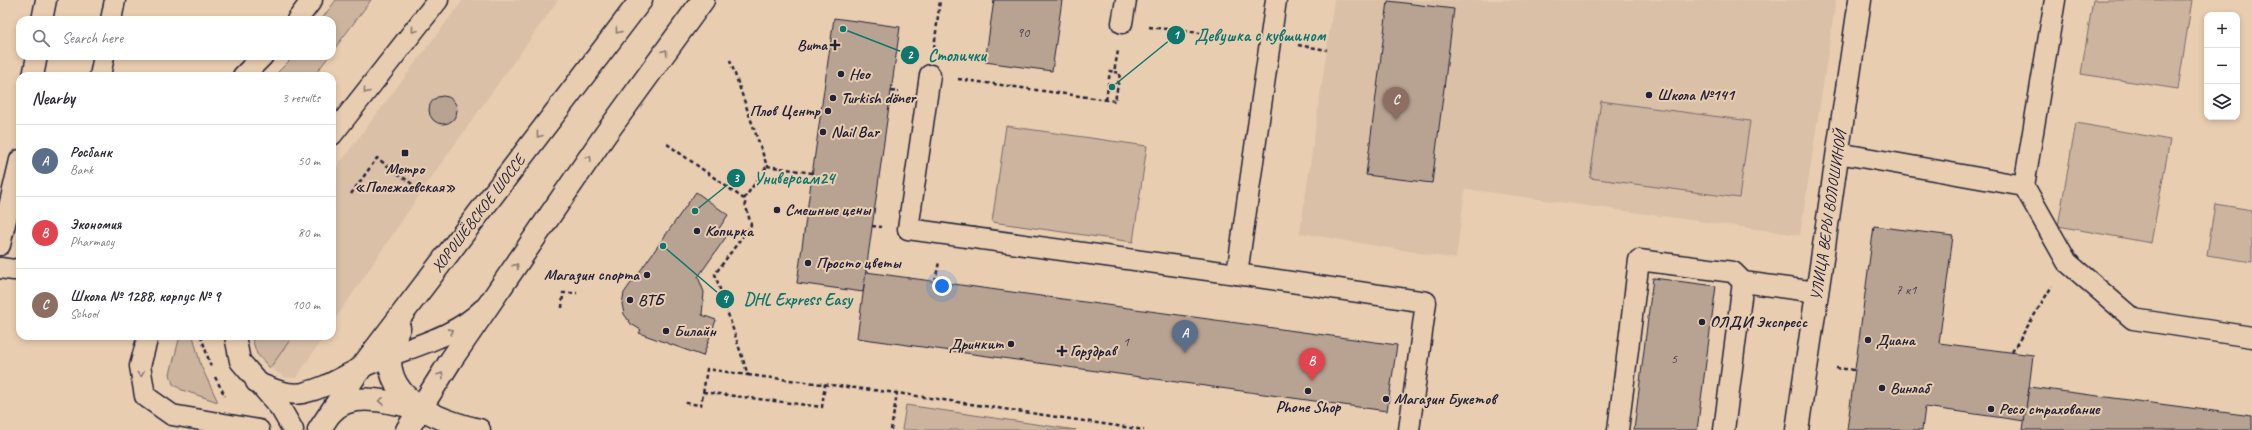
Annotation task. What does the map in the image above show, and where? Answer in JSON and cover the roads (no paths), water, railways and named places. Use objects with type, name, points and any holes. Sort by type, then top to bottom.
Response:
[{"type":"main road","name":"ХОРОШЁВСКОЕ ШОССЕ","points":[[319,429],[363,366],[641,0]]},
{"type":"main road","points":[[407,430],[419,408],[605,135],[703,0]]},
{"type":"main road","name":"УЛИЦА ВЕРЫ ВОЛОШИНОЙ","points":[[1797,430],[1860,0]]},
{"type":"main road","points":[[419,293],[396,335],[389,355],[393,378],[398,388],[419,408]]},
{"type":"main road","points":[[319,429],[333,411],[341,404],[351,401],[391,402],[419,408],[462,426],[479,430]]},
{"type":"lane","points":[[43,16],[46,0]]},
{"type":"lane","points":[[112,16],[115,0]]},
{"type":"lane","points":[[300,16],[312,0]]},
{"type":"lane","points":[[336,130],[438,0]]},
{"type":"lane","points":[[1122,23],[1126,0]]},
{"type":"lane","points":[[1237,274],[1276,0]]},
{"type":"lane","points":[[2055,0],[2024,186],[2067,262],[2133,319],[2252,338]]},
{"type":"lane","points":[[35,72],[36,60]]},
{"type":"lane","points":[[101,72],[103,60]]},
{"type":"lane","points":[[247,72],[259,60]]},
{"type":"lane","points":[[930,75],[908,229],[1237,274],[1426,302],[1409,430]]},
{"type":"lane","points":[[1838,153],[2024,186]]},
{"type":"lane","points":[[0,245],[16,177]]},
{"type":"lane","points":[[1618,430],[1639,260],[1733,272],[1742,282],[1817,292]]},
{"type":"lane","points":[[0,268],[16,269]]},
{"type":"lane","points":[[1724,430],[1742,282]]},
{"type":"lane","points":[[256,382],[276,391],[302,393],[332,384],[363,366],[443,335],[466,323],[494,298]]},
{"type":"lane","points":[[147,340],[140,366],[145,396],[172,415],[259,430]]},
{"type":"lane","points":[[236,340],[240,361],[256,382],[281,409],[293,430]]},
{"type":"place","name":"Столички","points":[[843,29]]},
{"type":"place","name":"Вита","points":[[835,45]]},
{"type":"place","name":"Нео","points":[[841,74]]},
{"type":"place","name":"Девушка с кувшином","points":[[1112,87]]},
{"type":"place","name":"Школа №141","points":[[1649,95]]},
{"type":"place","name":"Turkish döner","points":[[833,98]]},
{"type":"place","name":"Плов Центр","points":[[828,111]]},
{"type":"place","name":"Школа № 1288, корпус № 9","points":[[1396,120]]},
{"type":"place","name":"Nail Bar","points":[[823,132]]},
{"type":"place","name":"Метро «Полежаевская»","points":[[405,153]]},
{"type":"place","name":"Смешные цены","points":[[777,210]]},
{"type":"place","name":"Универсам24","points":[[695,211]]},
{"type":"place","name":"Копирка","points":[[697,231]]},
{"type":"place","name":"DHL Express Easy","points":[[663,246]]},
{"type":"place","name":"Просто цветы","points":[[808,263]]},
{"type":"place","name":"Магазин спорта","points":[[647,275]]},
{"type":"place","name":"ВТБ","points":[[630,300]]},
{"type":"place","name":"ОЛДИ Экспресс","points":[[1702,322]]},
{"type":"place","name":"Билайн","points":[[666,331]]},
{"type":"place","name":"Диана","points":[[1868,340]]},
{"type":"place","name":"Дринкит","points":[[1011,344]]},
{"type":"place","name":"Горздрав","points":[[1062,351]]},
{"type":"place","name":"Росбанк","points":[[1185,353]]},
{"type":"place","name":"Экономия","points":[[1312,381]]},
{"type":"place","name":"Винлаб","points":[[1882,388]]},
{"type":"place","name":"Phone Shop","points":[[1308,391]]},
{"type":"place","name":"Магазин Букетов","points":[[1386,399]]},
{"type":"place","name":"Ресо страхование","points":[[1991,409]]}]
